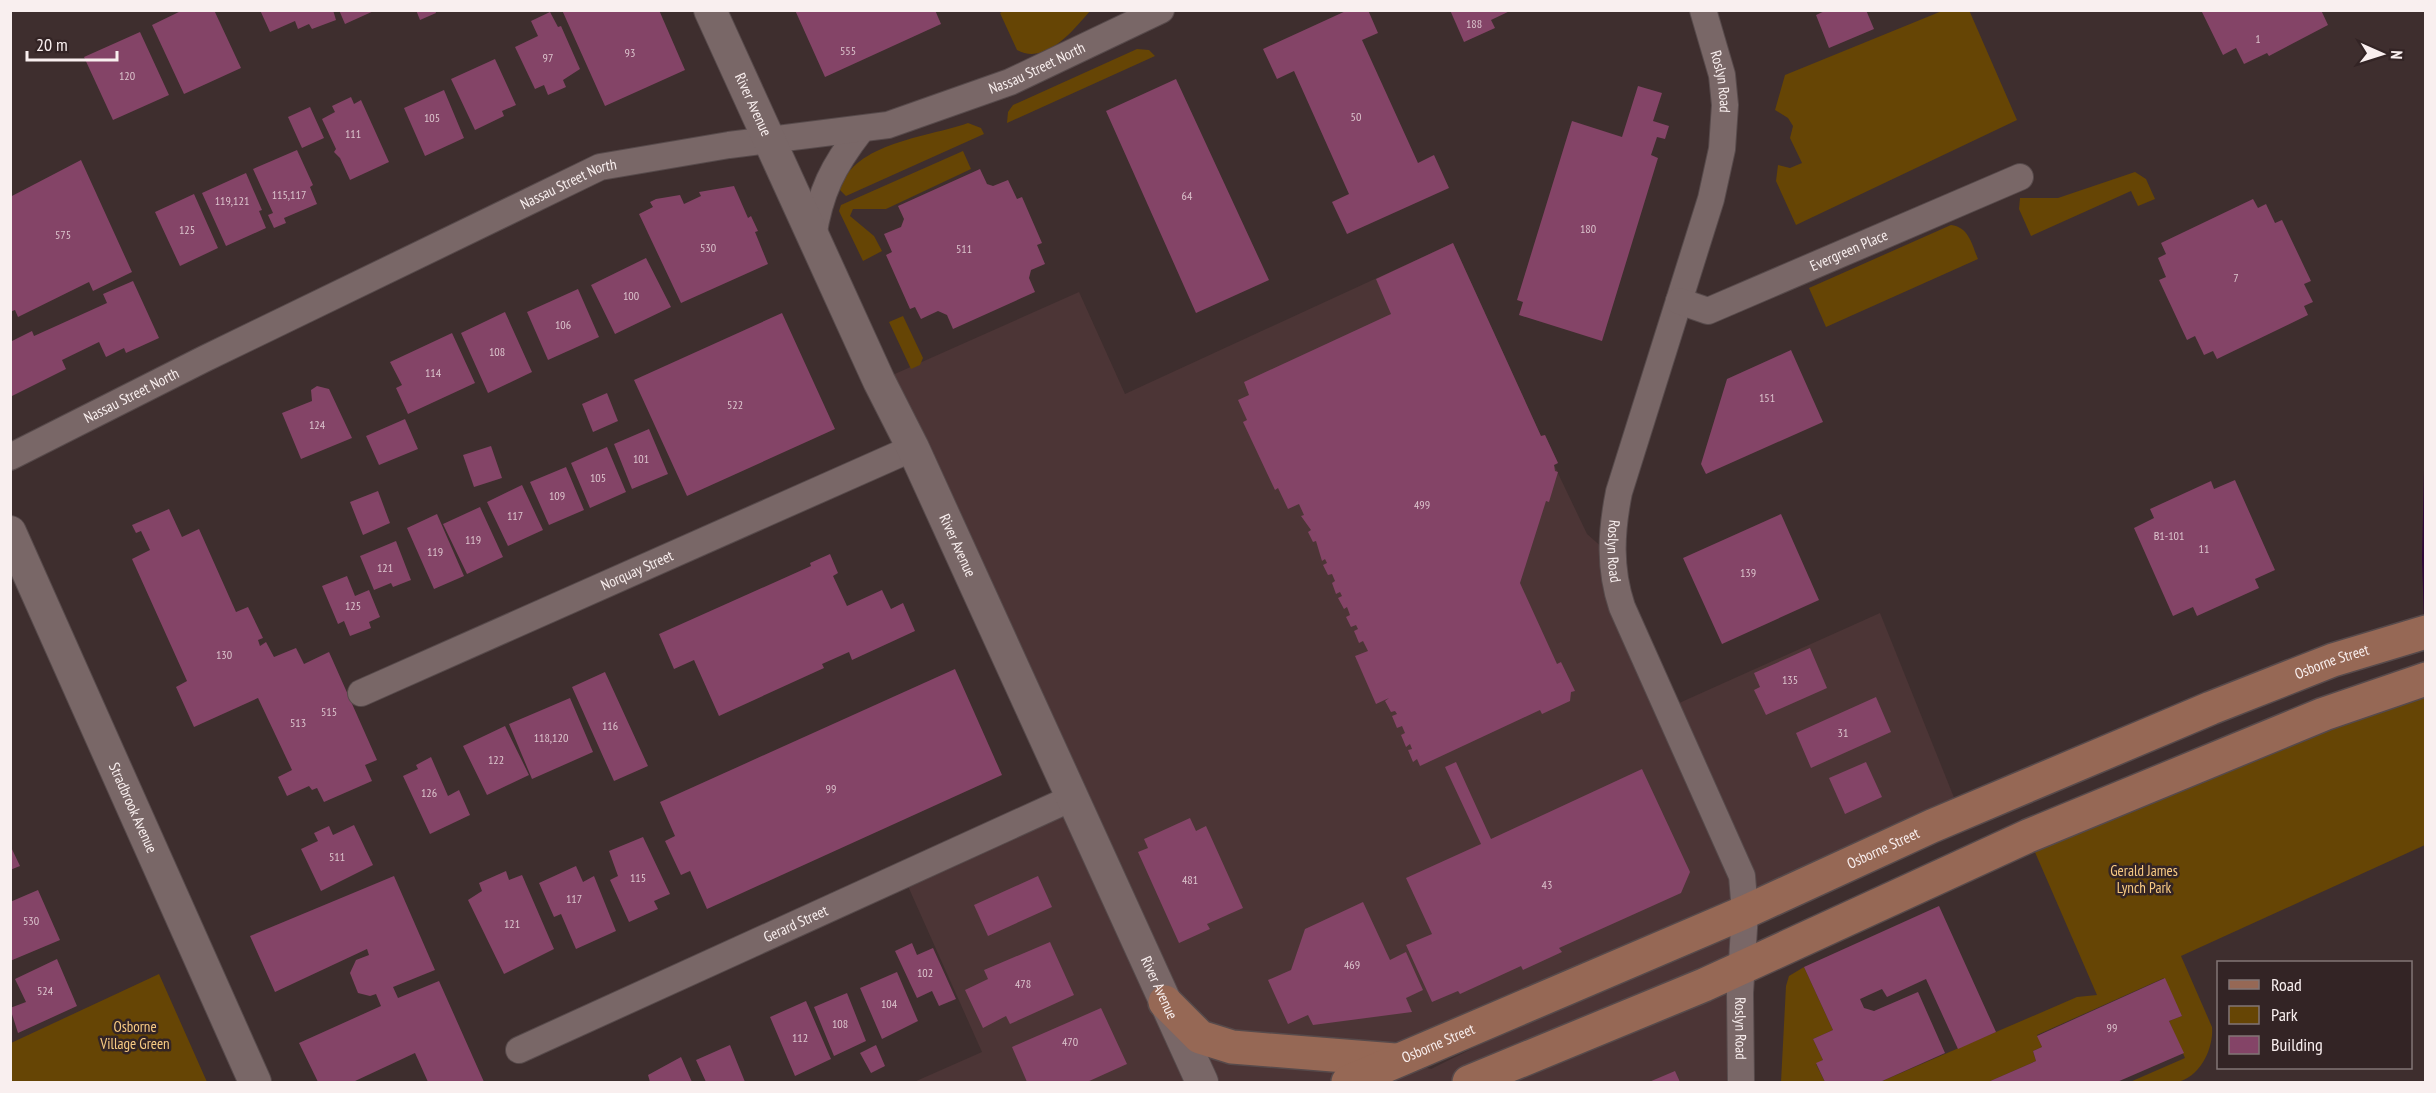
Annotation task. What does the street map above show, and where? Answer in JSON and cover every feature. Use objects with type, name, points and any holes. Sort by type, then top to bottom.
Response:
[{"type":"main road","name":"Osborne Street","points":[[1348,1083],[1745,912],[1932,826],[2211,708],[2333,660],[2426,632]]},
{"type":"main road","points":[[1469,1083],[1742,967],[1967,862],[2324,714],[2426,679]]},
{"type":"main road","points":[[1165,1002],[1200,1037],[1232,1047],[1400,1060]]},
{"type":"street","name":"River Avenue","points":[[710,10],[879,381],[914,448],[1202,1083]]},
{"type":"street","name":"Nassau Street North","points":[[10,457],[214,354],[600,167],[697,149],[861,130],[911,118],[1010,82],[1161,10]]},
{"type":"street","name":"Roslyn Road","points":[[1703,10],[1722,75],[1725,105],[1722,149],[1711,199],[1619,492],[1612,534],[1613,574],[1622,607],[1742,876],[1745,912],[1741,1083]]},
{"type":"street","points":[[813,237],[818,208],[827,180],[861,130]]},
{"type":"street","name":"Evergreen Place","points":[[1679,301],[1708,311],[2020,177]]},
{"type":"street","name":"Norquay Street","points":[[361,693],[914,448]]},
{"type":"street","name":"Stradbrook Avenue","points":[[10,532],[255,1083]]},
{"type":"street","name":"Gerard Street","points":[[519,1050],[1072,798]]},
{"type":"shaded area","points":[[1453,243],[1541,436],[1545,435],[1558,463],[1554,465],[1587,534],[1612,556],[1668,708],[1880,613],[1961,815],[1745,913],[1741,1082],[914,1082],[982,1052],[903,875],[1072,797],[879,381],[1079,292],[1125,394]],"holes":[[[1732,919],[1431,1069],[1401,1060]]]},
{"type":"shaded area","points":[[2425,426],[2425,651],[2422,559]]},
{"type":"green space","points":[[1005,10],[1090,11],[1058,43],[1049,49],[1028,54],[1017,50],[1000,13]]},
{"type":"green space","points":[[1969,10],[2017,120],[1796,225],[1776,181],[1778,165],[1790,168],[1802,163],[1790,138],[1793,126],[1788,118],[1775,110],[1785,75],[1942,11]]},
{"type":"green space","points":[[1137,49],[1149,50],[1155,56],[1007,123],[1008,112],[1013,105]]},
{"type":"green space","points":[[968,123],[981,128],[984,134],[846,196],[839,189],[848,173],[860,161],[876,151]]},
{"type":"green space","points":[[963,151],[971,169],[886,209],[853,209],[850,216],[874,236],[882,251],[863,261],[839,211],[841,205]]},
{"type":"green space","points":[[2135,172],[2146,179],[2155,199],[2138,206],[2131,191],[2031,236],[2019,209],[2020,198],[2058,198]]},
{"type":"green space","points":[[1951,225],[1957,226],[1966,233],[1978,259],[1826,327],[1809,288]]},
{"type":"green space","points":[[903,316],[923,358],[920,365],[911,369],[889,322]]},
{"type":"green space","name":"Gerald James Lynch Park","points":[[2426,690],[2425,845],[2181,956],[2212,1027],[2208,1053],[2192,1075],[2172,1083],[2130,1082],[2185,1058],[2169,1021],[2182,1016],[2164,978],[2037,1035],[2042,1047],[2033,1051],[2036,1061],[1988,1082],[1880,1082],[2077,997],[2097,995],[2028,836]]},
{"type":"green space","points":[[1804,967],[1833,1030],[1813,1039],[1823,1060],[1816,1064],[1825,1082],[1781,1082],[1786,986],[1789,976]]},
{"type":"green space","name":"Osborne Village Green","points":[[159,974],[207,1082],[11,1082],[11,1043]]},
{"type":"building","points":[[183,10],[214,10],[241,68],[184,94],[152,25]]},
{"type":"building","points":[[260,10],[333,10],[336,20],[312,29],[309,24],[298,29],[295,21],[270,32]]},
{"type":"building","points":[[339,10],[376,10],[345,24]]},
{"type":"building","points":[[416,10],[435,10],[436,13],[420,20]]},
{"type":"building","points":[[562,10],[659,10],[685,70],[605,106]]},
{"type":"building","points":[[795,10],[935,10],[941,24],[825,77]]},
{"type":"building","points":[[1348,10],[1368,10],[1378,33],[1362,40],[1418,163],[1434,155],[1449,188],[1347,234],[1332,202],[1349,194],[1294,71],[1277,79],[1263,49]]},
{"type":"building","points":[[1450,10],[1512,10],[1491,20],[1495,28],[1464,42]]},
{"type":"building","points":[[1827,10],[1866,10],[1874,29],[1829,48],[1816,15]]},
{"type":"building","points":[[2201,10],[2321,10],[2328,25],[2269,56],[2267,53],[2244,64],[2236,48],[2223,55]]},
{"type":"building","points":[[550,12],[558,27],[561,26],[580,69],[563,80],[566,87],[548,95],[544,85],[535,89],[515,47],[538,36],[531,21]]},
{"type":"building","points":[[140,32],[169,95],[113,120],[84,57]]},
{"type":"building","points":[[495,59],[516,105],[502,111],[504,116],[475,130],[451,79]]},
{"type":"building","points":[[1176,79],[1269,280],[1196,313],[1106,111]]},
{"type":"building","points":[[1638,86],[1662,93],[1653,121],[1669,126],[1665,139],[1657,137],[1651,155],[1658,158],[1602,341],[1519,315],[1523,302],[1517,300],[1572,121],[1622,137]]},
{"type":"building","points":[[444,90],[464,138],[425,156],[404,108]]},
{"type":"building","points":[[351,97],[354,104],[361,100],[389,162],[350,180],[340,158],[334,152],[336,149],[322,119],[335,112],[332,106]]},
{"type":"building","points":[[310,107],[324,138],[302,148],[288,117]]},
{"type":"building","points":[[297,150],[313,185],[310,187],[317,204],[284,218],[286,223],[274,228],[268,215],[273,213],[253,169]]},
{"type":"building","points":[[81,160],[132,272],[93,291],[89,282],[18,317],[15,310],[10,312],[10,197]]},
{"type":"building","points":[[980,169],[987,184],[993,186],[1008,180],[1017,199],[1022,197],[1042,243],[1037,245],[1045,264],[1031,270],[1029,278],[1035,292],[953,329],[947,315],[938,311],[921,319],[915,307],[910,309],[886,255],[892,252],[884,234],[901,227],[904,219],[898,206]]},
{"type":"building","points":[[246,173],[262,210],[259,211],[266,228],[226,246],[202,193]]},
{"type":"building","points":[[734,186],[748,218],[751,216],[758,231],[755,232],[768,264],[681,303],[639,214],[653,207],[650,202],[656,199],[680,195],[684,204],[701,196],[699,192]]},
{"type":"building","points":[[194,194],[218,248],[180,266],[155,212]]},
{"type":"building","points":[[2253,199],[2258,208],[2266,204],[2275,223],[2282,220],[2311,281],[2304,284],[2313,302],[2304,306],[2308,315],[2217,359],[2213,351],[2204,355],[2195,336],[2187,340],[2159,280],[2166,277],[2158,258],[2166,254],[2161,243]]},
{"type":"building","points":[[1453,243],[1541,436],[1545,435],[1558,463],[1554,465],[1555,471],[1558,472],[1549,502],[1546,501],[1520,583],[1557,664],[1561,662],[1575,691],[1571,692],[1570,701],[1542,714],[1540,710],[1420,766],[1417,759],[1413,762],[1408,750],[1412,749],[1410,744],[1406,747],[1401,735],[1405,733],[1402,726],[1397,728],[1392,716],[1397,714],[1395,711],[1391,712],[1385,701],[1389,698],[1376,704],[1355,656],[1368,651],[1363,641],[1359,643],[1354,631],[1358,629],[1356,625],[1351,627],[1346,617],[1350,615],[1347,607],[1344,609],[1338,598],[1342,596],[1340,592],[1336,594],[1332,583],[1335,581],[1332,574],[1328,575],[1323,565],[1327,563],[1325,559],[1322,561],[1316,541],[1313,542],[1308,532],[1311,530],[1301,516],[1304,515],[1299,504],[1288,509],[1278,488],[1275,490],[1243,422],[1247,420],[1238,400],[1249,395],[1244,382],[1391,314],[1376,279]]},
{"type":"building","points":[[646,258],[671,307],[615,334],[591,285]]},
{"type":"building","points":[[133,281],[159,338],[126,353],[124,348],[106,357],[99,342],[62,360],[66,369],[10,397],[10,342],[32,331],[34,336],[107,303],[103,294]]},
{"type":"building","points":[[578,289],[599,337],[548,360],[527,312]]},
{"type":"building","points":[[505,312],[532,372],[488,393],[461,333]]},
{"type":"building","points":[[782,313],[835,429],[687,496],[634,380]]},
{"type":"building","points":[[452,333],[475,383],[408,414],[396,388],[402,385],[390,362]]},
{"type":"building","points":[[1791,350],[1823,422],[1706,474],[1701,464],[1727,379]]},
{"type":"building","points":[[317,386],[329,389],[352,438],[301,459],[282,413],[312,401],[311,390]]},
{"type":"building","points":[[607,393],[618,421],[593,432],[582,404]]},
{"type":"building","points":[[405,419],[418,449],[379,465],[366,436]]},
{"type":"building","points":[[649,429],[668,474],[632,489],[614,444]]},
{"type":"building","points":[[491,446],[502,478],[474,487],[463,455]]},
{"type":"building","points":[[607,447],[626,492],[590,508],[571,463]]},
{"type":"building","points":[[566,467],[584,510],[549,525],[530,482]]},
{"type":"building","points":[[2235,480],[2275,570],[2255,579],[2259,588],[2197,616],[2193,607],[2173,616],[2134,528],[2154,518],[2150,509],[2211,481],[2214,489]]},
{"type":"building","points":[[522,485],[543,530],[508,546],[487,502]]},
{"type":"building","points":[[378,491],[390,523],[363,535],[350,502]]},
{"type":"building","points":[[480,507],[503,557],[467,574],[443,524]]},
{"type":"building","points":[[169,509],[182,537],[199,529],[236,612],[248,607],[263,638],[258,640],[260,646],[266,642],[274,657],[296,648],[304,664],[329,652],[377,760],[365,765],[372,781],[324,802],[317,788],[312,790],[309,786],[287,796],[278,777],[292,770],[258,698],[194,727],[176,687],[187,681],[132,559],[150,550],[141,531],[136,533],[132,525]]},
{"type":"building","points":[[437,514],[464,576],[434,589],[407,528]]},
{"type":"building","points":[[1781,514],[1819,600],[1722,644],[1683,558]]},
{"type":"building","points":[[396,541],[411,580],[393,587],[391,583],[374,590],[360,556]]},
{"type":"building","points":[[830,554],[838,573],[833,576],[847,606],[882,590],[891,609],[903,603],[915,631],[852,660],[849,652],[822,664],[824,668],[719,716],[694,660],[674,669],[659,634],[811,566],[810,563]]},
{"type":"building","points":[[347,576],[355,596],[369,590],[380,617],[369,622],[371,628],[350,636],[344,621],[338,624],[322,586]]},
{"type":"building","points":[[1810,648],[1827,688],[1766,715],[1754,690],[1760,687],[1754,673]]},
{"type":"building","points":[[955,669],[1002,775],[707,909],[690,871],[681,875],[665,841],[675,836],[660,802]]},
{"type":"building","points":[[605,672],[648,766],[614,781],[572,687]]},
{"type":"building","points":[[1876,697],[1891,732],[1811,768],[1796,733]]},
{"type":"building","points":[[570,698],[593,752],[532,779],[509,724]]},
{"type":"building","points":[[505,726],[529,775],[487,795],[463,746]]},
{"type":"building","points":[[431,757],[448,796],[459,790],[470,815],[430,834],[403,776],[418,769],[416,765]]},
{"type":"building","points":[[1456,762],[1491,839],[1642,769],[1690,872],[1681,893],[1559,948],[1562,952],[1523,970],[1521,966],[1460,994],[1458,991],[1432,1002],[1406,945],[1432,934],[1406,878],[1481,844],[1445,767]]},
{"type":"building","points":[[1866,762],[1882,797],[1845,814],[1829,778]]},
{"type":"building","points":[[1190,818],[1196,831],[1206,826],[1243,908],[1207,924],[1210,929],[1179,943],[1138,852],[1148,848],[1144,839]]},
{"type":"building","points":[[354,825],[373,865],[321,891],[301,849],[318,841],[314,833],[329,826],[333,835]]},
{"type":"building","points":[[643,837],[670,894],[654,901],[658,909],[629,922],[610,880],[618,876],[609,851]]},
{"type":"building","points":[[10,845],[20,866],[10,870]]},
{"type":"building","points":[[576,866],[583,882],[594,876],[616,931],[576,949],[561,914],[554,917],[539,883]]},
{"type":"building","points":[[506,871],[509,880],[522,875],[554,949],[504,974],[468,900],[482,891],[479,883]]},
{"type":"building","points":[[394,876],[435,970],[393,987],[398,998],[439,981],[484,1082],[428,1082],[415,1053],[353,1082],[318,1082],[299,1043],[381,1006],[376,994],[370,996],[358,993],[350,973],[356,960],[369,955],[367,949],[275,992],[250,936]]},
{"type":"building","points":[[1038,876],[1052,907],[988,936],[974,905]]},
{"type":"building","points":[[38,890],[60,940],[10,961],[10,902]]},
{"type":"building","points":[[1363,902],[1390,960],[1406,952],[1423,990],[1406,998],[1412,1012],[1313,1025],[1308,1015],[1288,1024],[1268,980],[1291,970],[1305,929]]},
{"type":"building","points":[[1939,906],[1996,1032],[1958,1049],[1926,979],[1887,997],[1882,989],[1860,999],[1864,1008],[1874,1011],[1918,992],[1945,1053],[1880,1082],[1825,1082],[1816,1063],[1823,1060],[1813,1039],[1833,1030],[1804,967]]},
{"type":"building","points":[[1050,942],[1074,995],[1010,1024],[1006,1016],[983,1028],[965,990],[988,979],[984,970]]},
{"type":"building","points":[[912,943],[917,955],[933,948],[956,999],[939,1006],[932,991],[917,998],[895,951]]},
{"type":"building","points":[[57,959],[77,1006],[18,1033],[10,1008],[26,1002],[15,979]]},
{"type":"building","points":[[897,972],[918,1021],[882,1039],[860,988]]},
{"type":"building","points":[[2165,978],[2182,1016],[2169,1021],[2184,1053],[2117,1082],[1988,1082],[2036,1061],[2033,1051],[2042,1047],[2037,1036]]},
{"type":"building","points":[[847,993],[866,1041],[834,1056],[814,1007]]},
{"type":"building","points":[[806,1001],[831,1059],[795,1076],[770,1017]]},
{"type":"building","points":[[1101,1008],[1127,1064],[1087,1082],[1027,1082],[1012,1047]]},
{"type":"building","points":[[730,1045],[745,1082],[706,1082],[696,1060]]},
{"type":"building","points":[[876,1045],[885,1066],[871,1073],[860,1053]]},
{"type":"building","points":[[681,1057],[692,1082],[650,1082],[648,1075]]},
{"type":"building","points":[[1675,1071],[1680,1082],[1649,1082]]}]
